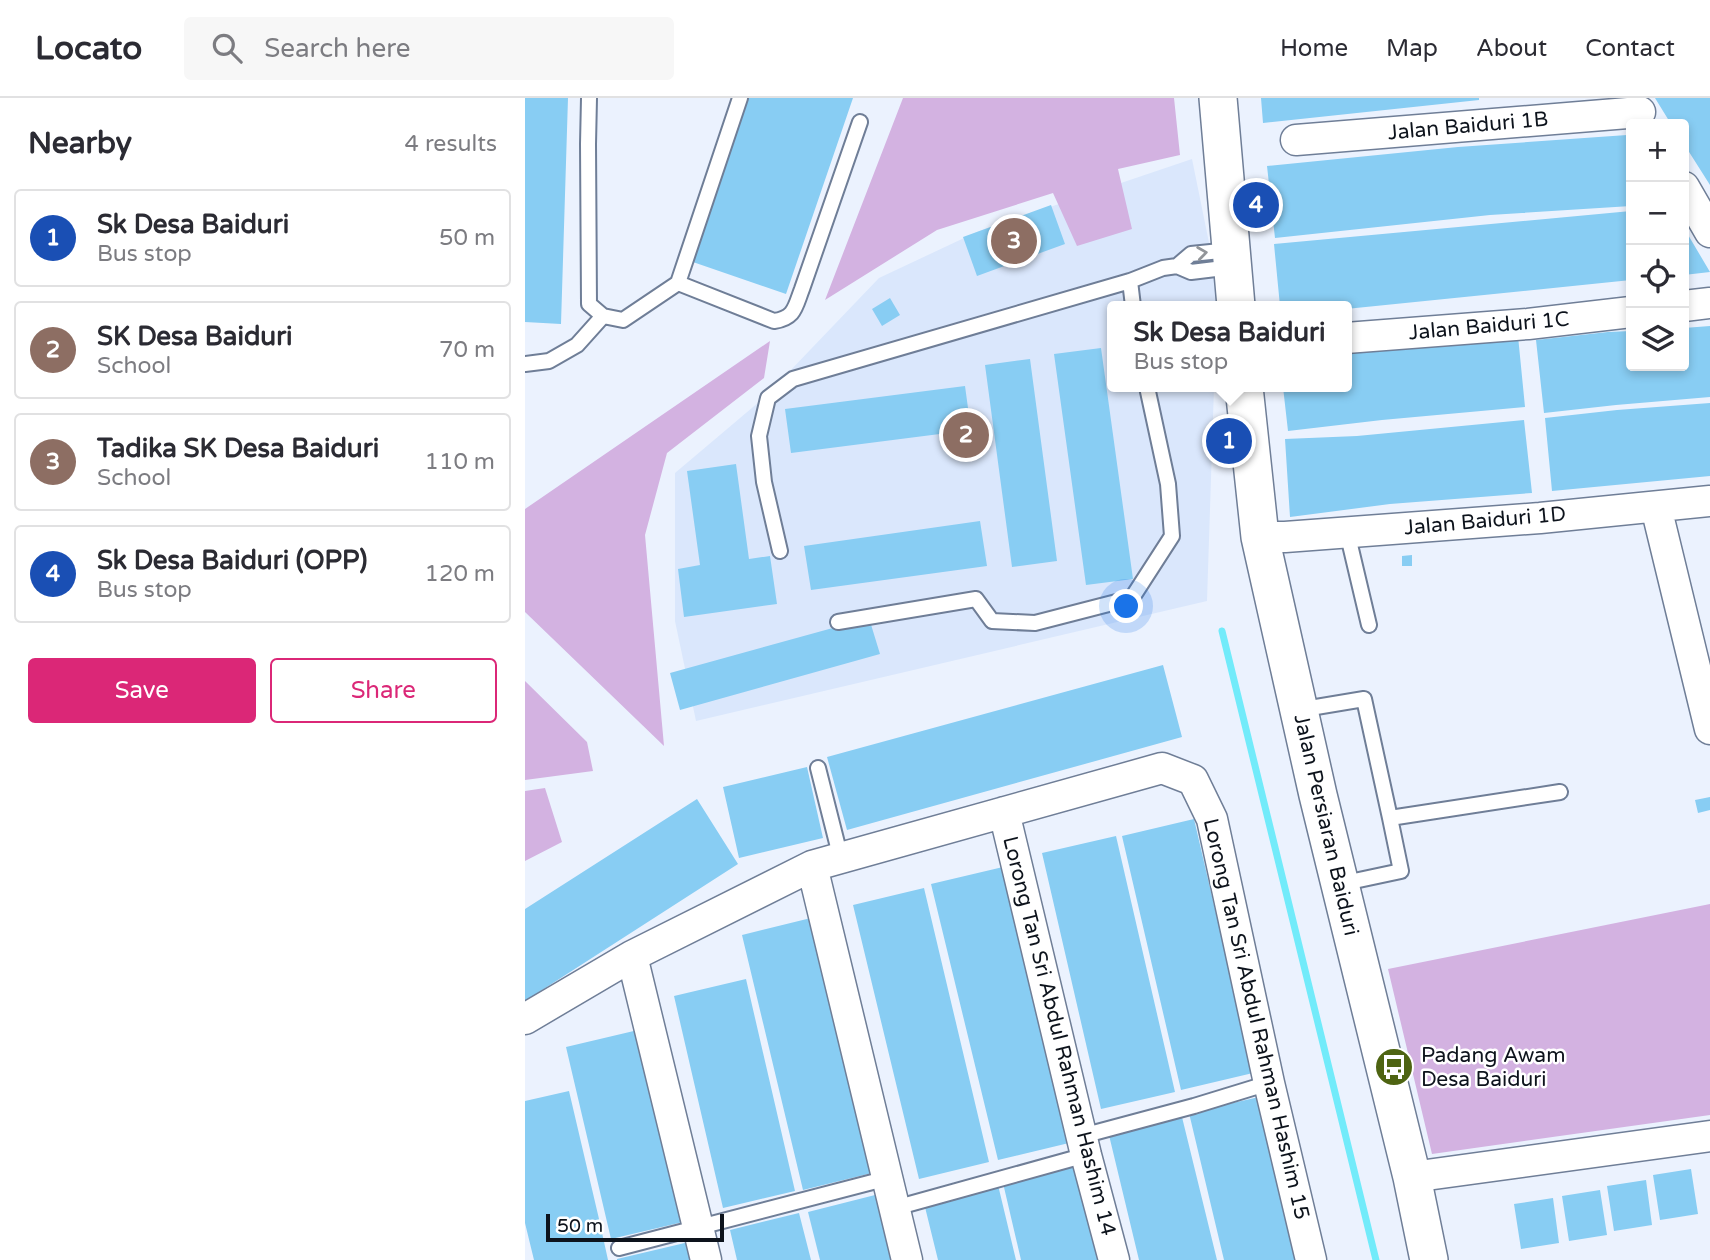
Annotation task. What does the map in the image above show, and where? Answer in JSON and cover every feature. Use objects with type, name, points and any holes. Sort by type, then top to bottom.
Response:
[{"type":"street","points":[[1218,98],[1235,301]]},
{"type":"street","name":"Jalan Baiduri 1B","points":[[1296,140],[1640,111]]},
{"type":"street","points":[[1689,196],[1710,232]]},
{"type":"street","points":[[1689,305],[1710,303]]},
{"type":"street","name":"Jalan Baiduri 1C","points":[[1352,338],[1528,324],[1626,313]]},
{"type":"street","name":"Jalan Persiaran Baiduri","points":[[1245,392],[1260,537],[1339,884],[1412,1177],[1429,1260]]},
{"type":"street","name":"Jalan Baiduri 1D","points":[[1260,537],[1540,518],[1710,501]]},
{"type":"street","points":[[1656,507],[1710,729]]},
{"type":"street","name":"Lorong Tan Sri Abdul Rahman Hashim 15","points":[[1004,812],[1162,768],[1193,780],[1212,819],[1269,1083],[1311,1260]]},
{"type":"street","points":[[525,1019],[632,956],[812,866],[1004,812]]},
{"type":"street","name":"Lorong Tan Sri Abdul Rahman Hashim 14","points":[[1004,812],[1114,1260]]},
{"type":"street","points":[[812,866],[907,1260]]},
{"type":"street","points":[[632,956],[706,1260]]},
{"type":"street","points":[[1412,1177],[1710,1136]]},
{"type":"lane","points":[[589,98],[590,304],[603,316],[623,320],[678,283],[740,98]]},
{"type":"lane","points":[[678,283],[774,321],[792,315],[860,122]]},
{"type":"lane","points":[[780,551],[764,482],[759,436],[768,398],[793,379],[1130,281],[1163,268],[1177,266],[1191,254],[1231,258]]},
{"type":"lane","points":[[1130,281],[1132,301]]},
{"type":"lane","points":[[525,364],[549,361],[577,345],[603,316]]},
{"type":"lane","points":[[838,622],[976,599],[992,621],[1035,623],[1132,598],[1172,536],[1168,484],[1148,392]]},
{"type":"lane","points":[[1347,532],[1369,625]]},
{"type":"lane","points":[[1299,710],[1364,699],[1401,871],[1339,884]]},
{"type":"lane","points":[[818,768],[841,859]]},
{"type":"lane","points":[[1390,818],[1560,792]]},
{"type":"lane","points":[[895,1208],[1269,1083]]},
{"type":"lane","points":[[619,1248],[888,1178]]},
{"type":"shaded area","points":[[903,98],[1174,98],[1180,155],[1118,169],[1132,229],[1077,246],[1053,193],[937,230],[825,300]]},
{"type":"shaded area","points":[[1192,159],[1217,282],[1216,301],[1107,301],[1107,392],[1214,392],[1207,601],[696,721],[675,621],[675,473],[765,397],[879,278],[979,231]]},
{"type":"shaded area","points":[[770,341],[764,378],[667,453],[645,535],[664,746],[525,612],[525,509]]},
{"type":"shaded area","points":[[525,681],[587,742],[593,771],[525,780]]},
{"type":"shaded area","points":[[545,788],[562,842],[525,861],[525,791]]},
{"type":"shaded area","points":[[1710,904],[1710,1115],[1432,1154],[1388,969]]},
{"type":"building","points":[[525,98],[568,98],[561,324],[525,322]]},
{"type":"building","points":[[746,98],[853,98],[786,294],[690,261]]},
{"type":"building","points":[[1261,98],[1479,98],[1479,100],[1263,123]]},
{"type":"building","points":[[1655,98],[1710,98],[1710,185],[1689,152],[1689,119],[1668,119]]},
{"type":"building","points":[[1626,135],[1626,206],[1490,215],[1275,238],[1267,166],[1458,147]]},
{"type":"building","points":[[1051,205],[1065,244],[977,276],[963,237]]},
{"type":"building","points":[[1626,211],[1626,281],[1352,308],[1352,301],[1280,301],[1274,244]]},
{"type":"building","points":[[1689,236],[1710,272],[1689,274]]},
{"type":"building","points":[[890,298],[900,315],[882,326],[872,309]]},
{"type":"building","points":[[1710,326],[1710,397],[1544,413],[1536,340],[1626,331],[1626,371],[1689,371],[1689,328]]},
{"type":"building","points":[[1518,336],[1525,407],[1288,431],[1284,392],[1352,392],[1352,351]]},
{"type":"building","points":[[1101,348],[1133,579],[1086,585],[1054,354]]},
{"type":"building","points":[[1030,359],[1057,561],[1012,567],[985,365]]},
{"type":"building","points":[[965,386],[971,430],[791,453],[785,409]]},
{"type":"building","points":[[1710,403],[1710,476],[1552,491],[1545,418]]},
{"type":"building","points":[[1524,420],[1532,493],[1390,504],[1290,517],[1285,439],[1357,436]]},
{"type":"building","points":[[736,464],[749,559],[770,556],[777,604],[684,617],[678,569],[700,565],[687,471]]},
{"type":"building","points":[[980,521],[987,566],[811,590],[804,546]]},
{"type":"building","points":[[1412,555],[1412,566],[1402,566],[1402,556]]},
{"type":"building","points":[[869,618],[880,654],[680,710],[670,673]]},
{"type":"building","points":[[1163,665],[1182,737],[847,830],[827,757]]},
{"type":"building","points":[[807,767],[823,838],[739,858],[723,787]]},
{"type":"building","points":[[1710,797],[1710,810],[1698,813],[1695,800]]},
{"type":"building","points":[[697,799],[738,864],[525,1001],[525,909]]},
{"type":"building","points":[[1194,819],[1253,1073],[1181,1090],[1122,836]]},
{"type":"building","points":[[1116,836],[1175,1092],[1101,1109],[1042,853]]},
{"type":"building","points":[[1003,867],[1069,1143],[998,1160],[931,884]]},
{"type":"building","points":[[924,888],[989,1162],[919,1179],[853,905]]},
{"type":"building","points":[[815,917],[876,1172],[803,1190],[742,935]]},
{"type":"building","points":[[746,979],[795,1191],[723,1208],[674,996]]},
{"type":"building","points":[[638,1030],[683,1222],[611,1239],[566,1047]]},
{"type":"building","points":[[569,1091],[608,1260],[534,1260],[525,1223],[525,1101]]},
{"type":"building","points":[[1259,1097],[1298,1260],[1224,1260],[1189,1113]]},
{"type":"building","points":[[1181,1113],[1217,1260],[1139,1260],[1108,1131]]},
{"type":"building","points":[[1075,1166],[1098,1260],[1021,1260],[1003,1183]]},
{"type":"building","points":[[1691,1169],[1698,1214],[1660,1220],[1653,1175]]},
{"type":"building","points":[[1646,1180],[1652,1225],[1614,1231],[1607,1186]]},
{"type":"building","points":[[998,1185],[1016,1260],[938,1260],[924,1203]]},
{"type":"building","points":[[1600,1190],[1607,1235],[1569,1241],[1562,1196]]},
{"type":"building","points":[[879,1194],[896,1260],[820,1260],[808,1212]]},
{"type":"building","points":[[1553,1198],[1559,1243],[1521,1249],[1514,1204]]},
{"type":"building","points":[[799,1213],[811,1260],[737,1260],[730,1230]]},
{"type":"building","points":[[689,1242],[693,1260],[617,1260],[617,1259]]},
{"type":"waterway","points":[[1222,631],[1376,1260]]},
{"type":"place","name":"Sk Desa Baiduri (OPP)","points":[[1256,205]]},
{"type":"place","name":"Tadika SK Desa Baiduri","points":[[1014,241]]},
{"type":"place","name":"SK Desa Baiduri","points":[[966,435]]},
{"type":"place","name":"Sk Desa Baiduri","points":[[1229,441]]},
{"type":"place","name":"Padang Awam Desa Baiduri","points":[[1394,1067]]}]
